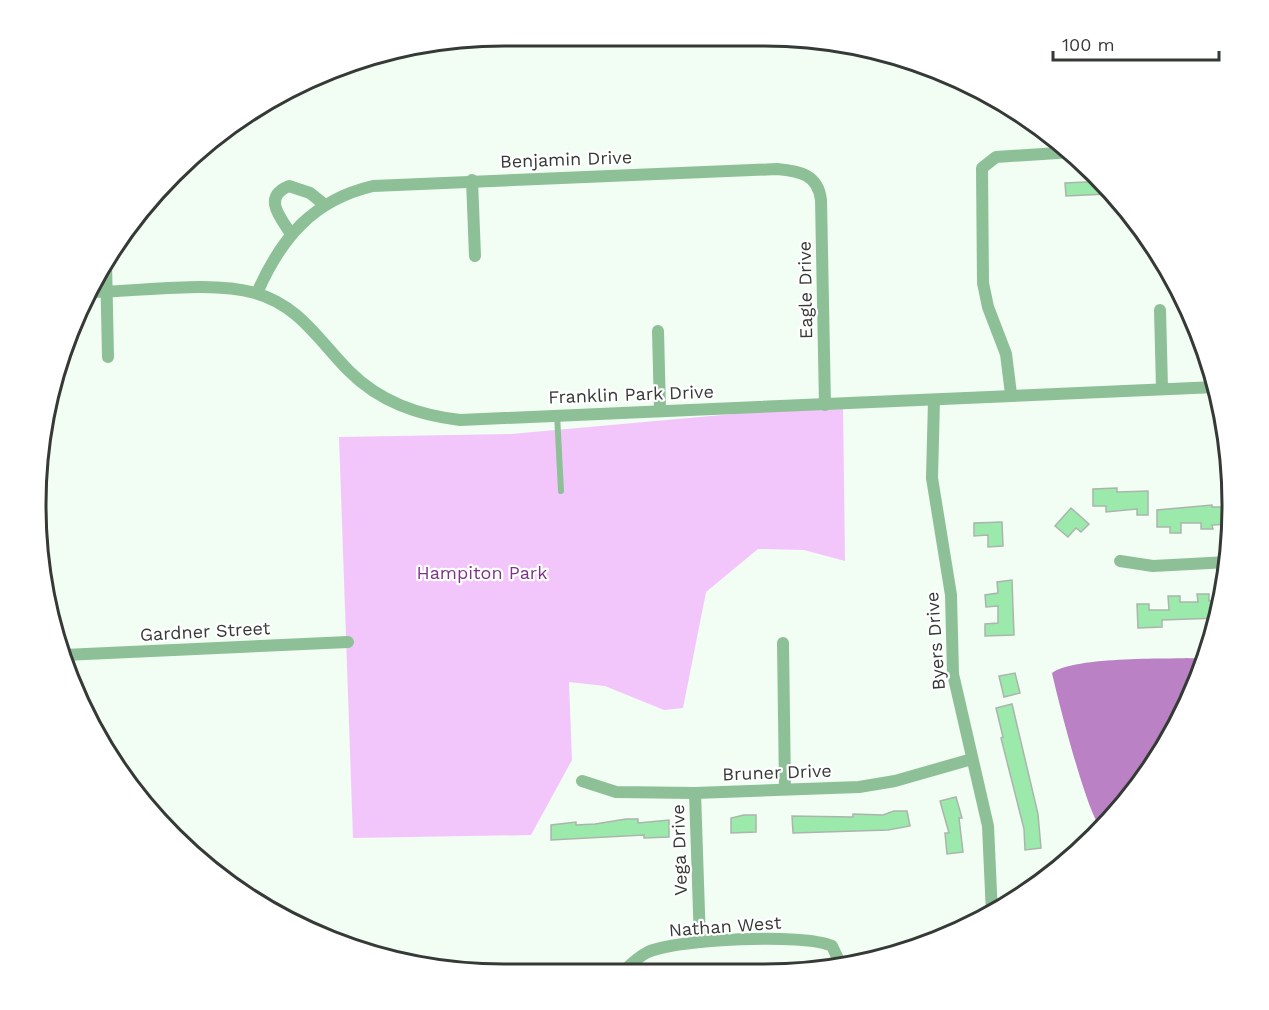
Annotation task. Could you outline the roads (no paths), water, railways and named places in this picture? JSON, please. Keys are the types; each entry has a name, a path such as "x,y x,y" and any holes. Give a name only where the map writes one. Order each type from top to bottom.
{"street":[{"path":"1011,394 1006,354 988,307 983,284 981,180 986,163 996,157 1057,153"},
{"name":"Benjamin Drive","path":"257,293 271,262 291,234 325,205 356,190 373,186 472,180 777,169 796,171 811,176"},
{"name":"Eagle Drive","path":"811,176 820,192 821,200 825,405"},
{"path":"472,180 475,256"},
{"path":"291,234 275,205 274,197 280,190 289,186 299,189 325,205"},
{"path":"106,280 108,357"},
{"name":"Franklin Park Drive","path":"99,292 219,288 257,293 308,324 359,380 414,412 460,420 1207,387"},
{"path":"1160,310 1162,388"},
{"path":"658,331 660,410"},
{"name":"Byers Drive","path":"934,400 933,490 951,595 956,692 988,826 991,903"},
{"path":"1120,561 1153,566 1219,562"},
{"name":"Gardner Street","path":"72,656 348,642"},
{"path":"783,643 785,789"},
{"name":"Bruner Drive","path":"582,781 616,792 695,793 859,787 895,782 972,759"},
{"name":"Vega Drive","path":"695,793 700,942"},
{"name":"Nathan West","path":"632,964 648,952 667,946 700,942 808,939 832,946 837,958"}],"lane":[{"path":"557,414 561,490"}],"park label":[{"name":"Hampiton Park","path":"482,572"}]}
